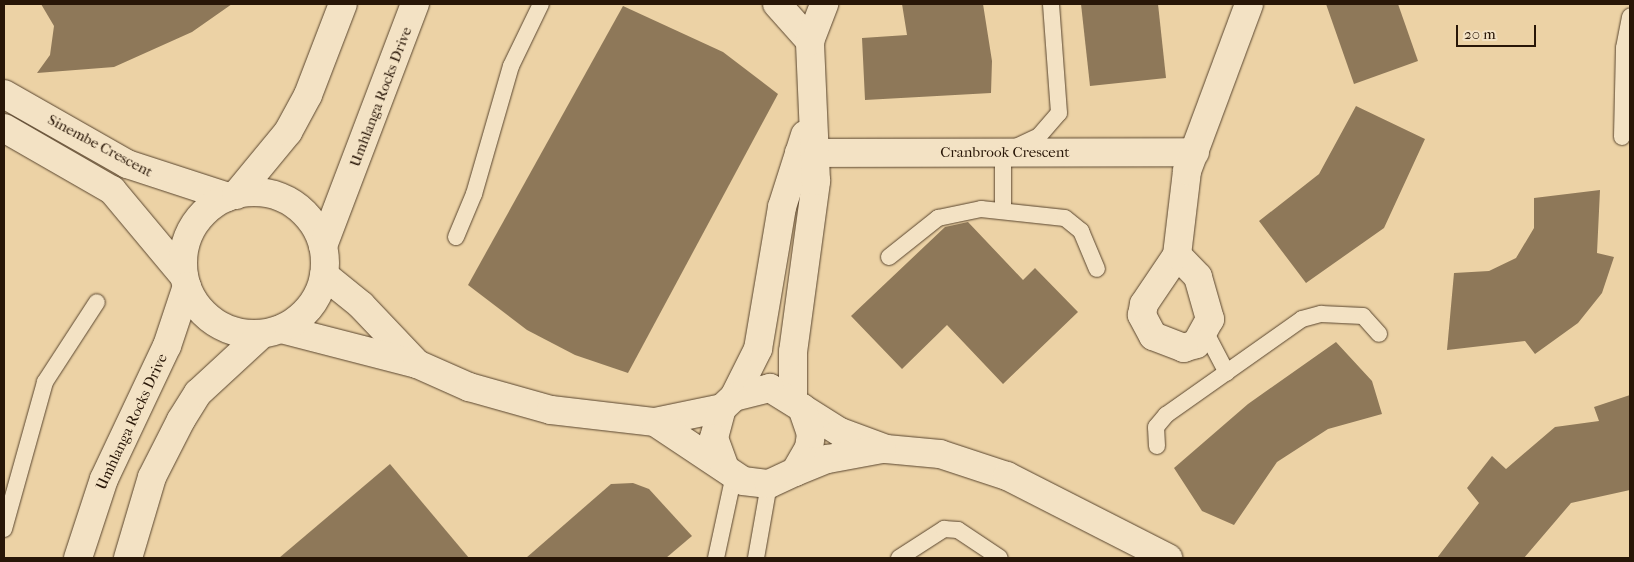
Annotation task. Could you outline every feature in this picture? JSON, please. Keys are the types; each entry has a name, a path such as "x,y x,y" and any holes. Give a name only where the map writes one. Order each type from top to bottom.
{"street":[{"path":"343,4 308,95 288,132 232,196 202,215 192,229 186,243 185,281 198,308 216,324 238,332 272,331 417,364 469,386 551,410 655,422 728,403 770,388 798,403 840,432 886,449 940,454 1007,476 1168,558"},
{"name":"Umhlanga Rocks Drive","path":"323,246 415,4"},
{"path":"777,4 810,41"},
{"path":"730,472 714,438 728,403 758,349 782,207 807,153 810,122 810,41 824,4"},
{"path":"1177,255 1191,266 1206,293 1210,319 1205,331 1196,344 1176,348 1147,328 1144,304 1177,255 1187,171 1195,152 1241,9"},
{"name":"Sinembe Crescent","path":"4,94 127,164 232,196"},
{"name":"Sinembe Crescent","path":"4,128 112,190 185,281"},
{"name":"Cranbrook Crescent","path":"807,153 1195,152"},
{"path":"794,472 804,461 811,434 798,403 793,352 816,181 807,153"},
{"path":"128,558 152,477 181,420 198,393 272,331 313,301 324,275 323,246 311,221 290,202 264,193 232,196"},
{"path":"324,275 361,305 417,364"},
{"name":"Umhlanga Rocks Drive","path":"78,558 104,479 167,346 185,281"},
{"path":"655,422 730,472 769,484 828,459 886,449"}],"lane":[{"path":"456,237 474,194 511,66 541,4"},
{"path":"1003,211 1003,153 1039,136 1059,113 1051,4"},
{"path":"1622,137 1624,48 1630,17"},
{"path":"890,257 938,218 981,209 1052,216 1073,223 1097,269"},
{"path":"4,529 45,382 97,302"},
{"path":"1157,446 1160,421 1311,316 1363,316 1379,334"},
{"path":"1205,331 1227,373"},
{"path":"716,558 730,472"},
{"path":"756,558 769,484"},
{"path":"900,558 944,529 958,530 1000,558"}],"building":[{"path":"41,4 232,4 192,32 114,67 37,73 50,55 54,26"},
{"path":"902,4 983,4 992,61 991,93 865,100 862,38 907,35"},
{"path":"1081,4 1158,4 1166,78 1090,86"},
{"path":"1326,4 1398,4 1418,61 1354,84"},
{"path":"623,6 723,52 778,94 628,373 575,355 527,330 468,285"},
{"path":"1356,106 1425,139 1384,228 1306,283 1259,221 1319,174"},
{"path":"1600,190 1597,253 1614,257 1602,293 1578,323 1535,354 1525,341 1447,350 1454,273 1489,271 1516,258 1534,228 1534,198"},
{"path":"968,222 1023,280 1035,268 1078,312 1003,384 947,325 902,369 851,316 945,227"},
{"path":"1336,342 1372,381 1382,414 1328,429 1277,462 1234,525 1202,511 1174,468 1248,404"},
{"path":"1630,395 1630,490 1571,503 1524,558 1437,558 1479,503 1467,488 1492,456 1506,469 1555,427 1599,421 1594,407"},
{"path":"390,464 469,558 279,558"},
{"path":"633,483 649,489 692,536 666,558 526,558 611,484"}]}
